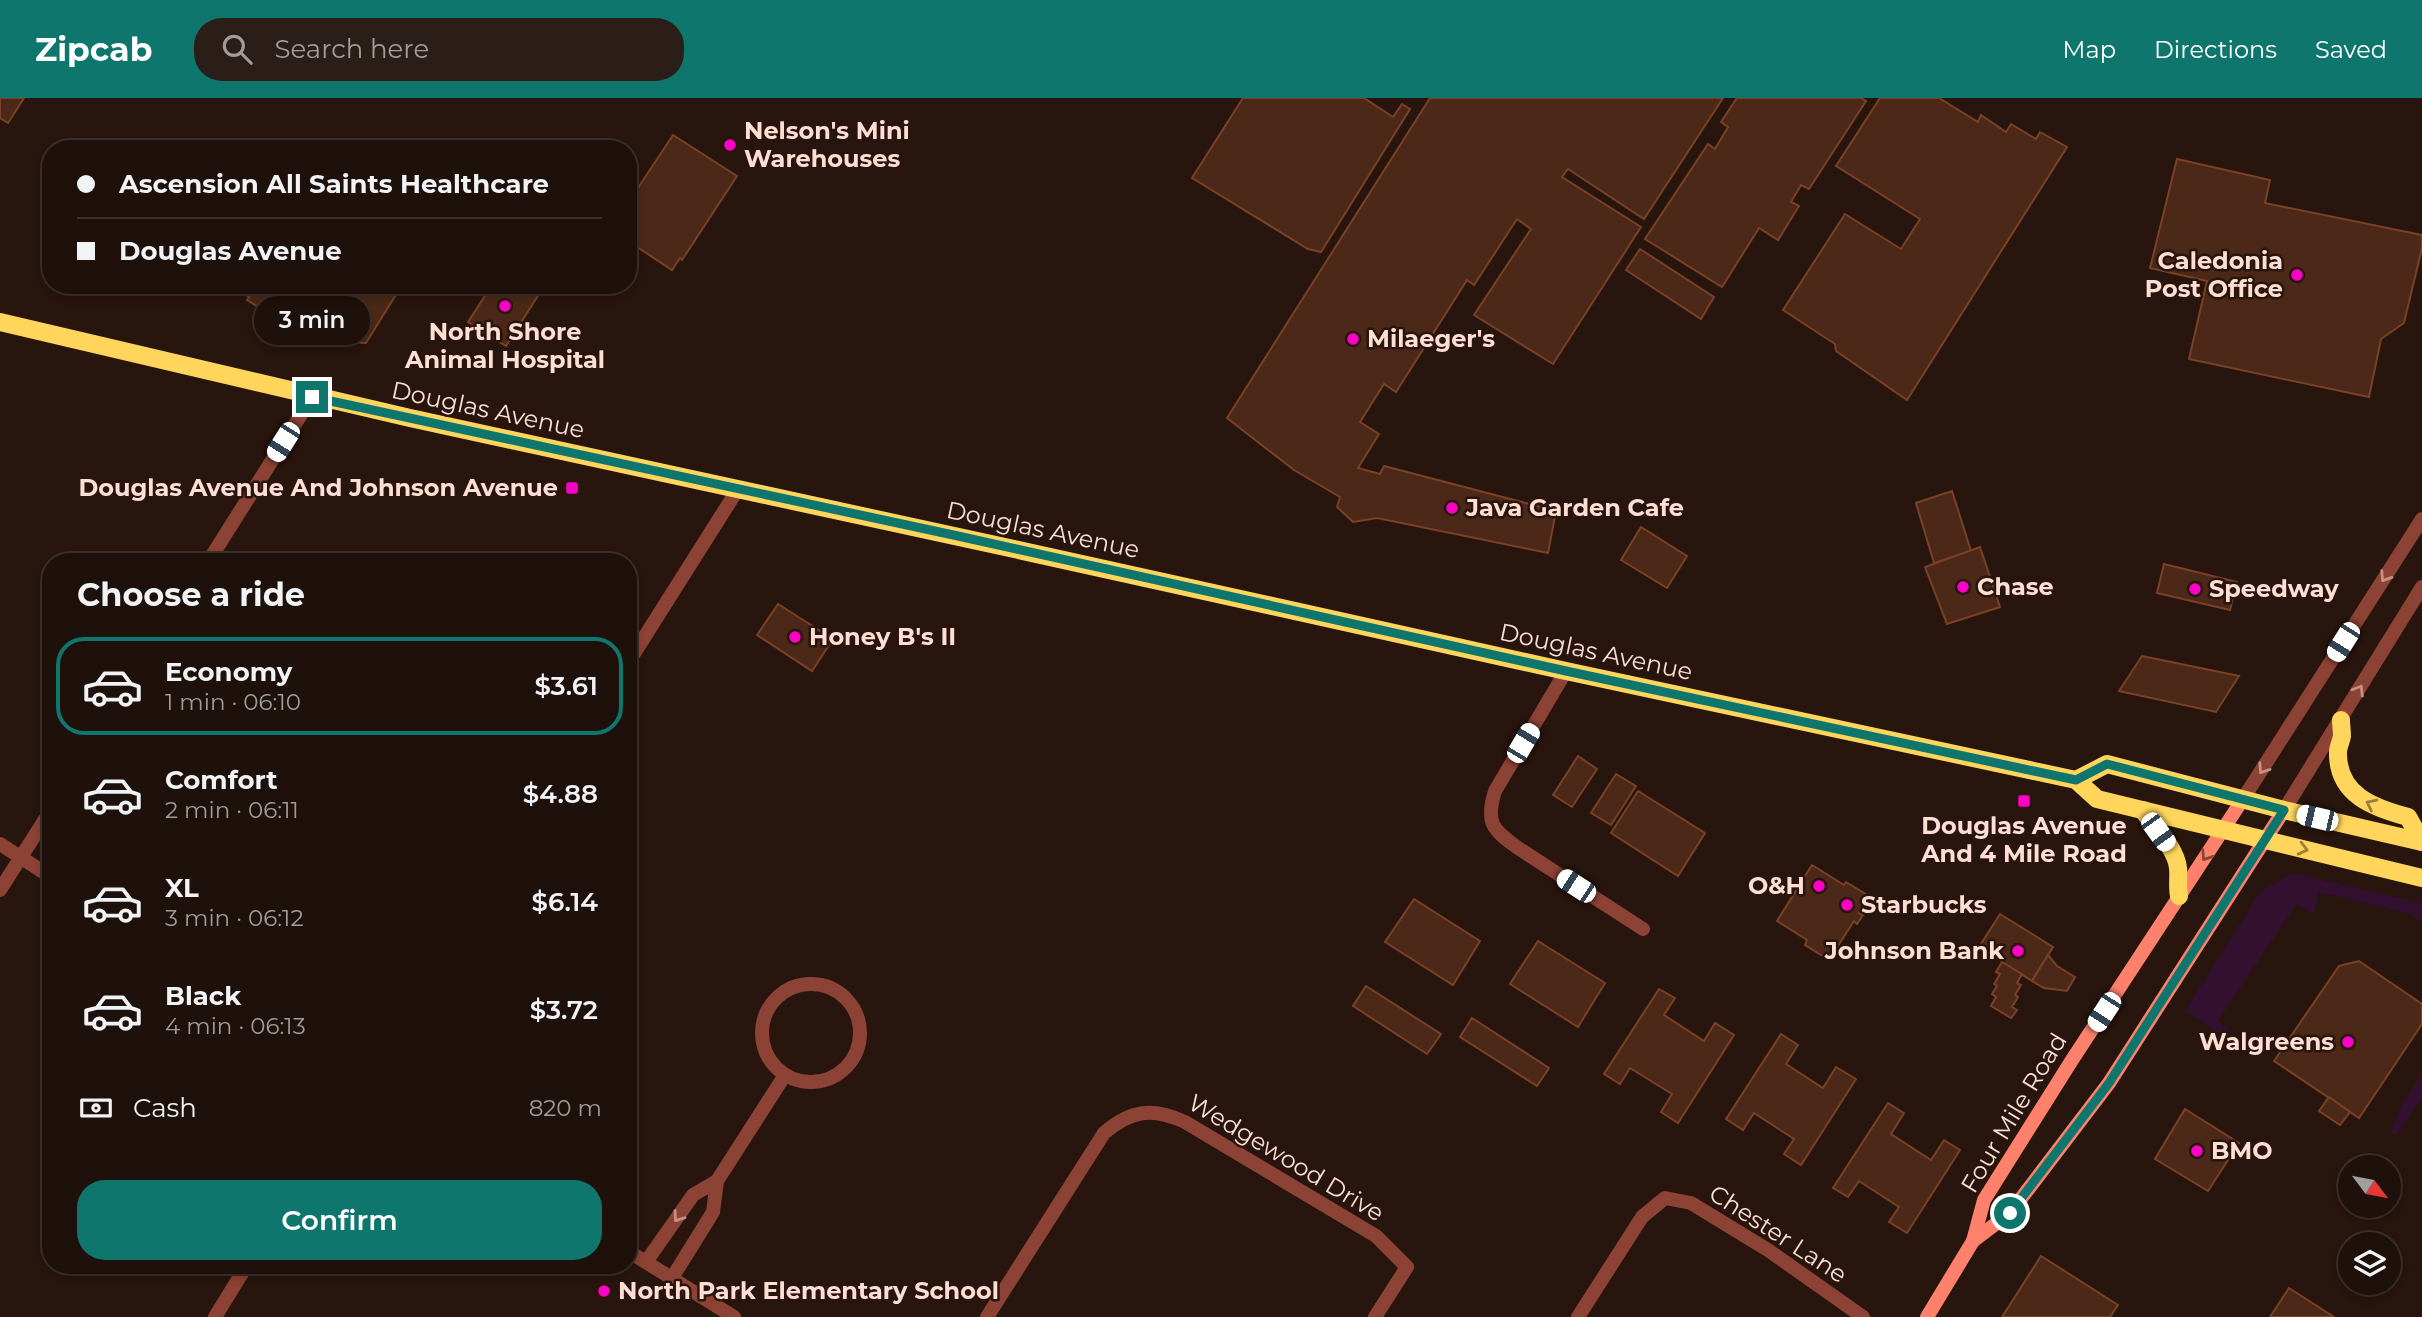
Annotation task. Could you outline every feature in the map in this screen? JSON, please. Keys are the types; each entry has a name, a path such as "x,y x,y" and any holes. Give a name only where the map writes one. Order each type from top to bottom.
{"main road":[{"name":"Douglas Avenue","path":"0,322 312,397 2076,780 2097,799 2422,878"},
{"path":"2341,720 2342,737 2337,751 2339,765 2351,790 2372,806 2408,817 2422,842"},
{"path":"2076,780 2107,764 2284,810 2422,842"},
{"name":"Four Mile Road","path":"1927,1317 1973,1241 1983,1200 2243,799"},
{"path":"2143,810 2173,853 2178,868 2176,884 2179,897"},
{"name":"Four Mile Road","path":"1973,1241 2010,1213 2109,1083 2284,810"}],"street":[{"path":"214,553 312,397"},
{"path":"637,649 738,489"},
{"name":"Four Mile Road","path":"2243,799 2422,519"},
{"name":"Four Mile Road","path":"2284,810 2422,587"},
{"path":"1566,671 1494,791 1489,808 1490,823 1501,836 1518,848 1643,929"},
{"path":"0,890 42,824"},
{"path":"0,844 42,871"},
{"path":"802,984 820,984 835,990 849,1001 857,1014 860,1037 853,1059 843,1071 822,1081 799,1081 785,1075 772,1064 764,1049 761,1032 773,1001 786,990 802,984"},
{"path":"672,1278 713,1212 718,1181 785,1075"},
{"name":"Wedgewood Drive","path":"987,1317 1104,1133 1117,1122 1134,1114 1151,1112 1170,1115 1185,1122 1376,1236 1407,1267 1375,1317"},
{"path":"646,1262 693,1195 718,1181"},
{"name":"Chester Lane","path":"1578,1317 1642,1217 1665,1198 1691,1203 1768,1250 1863,1317"},
{"path":"637,1256 734,1317"},
{"path":"215,1317 241,1274"}],"shaded area":[{"path":"2292,873 2422,903 2422,923 2408,913 2319,892 2314,913 2296,905 2218,1021 2231,1032 2219,1033 2185,1011 2260,892"},
{"path":"2422,1074 2422,1097 2394,1135 2391,1132 2402,1103"}],"building":[{"path":"0,98 24,98 8,123 0,118"},
{"path":"1243,98 1364,98 1393,117 1402,104 1410,109 1321,252 1308,249 1192,178"},
{"name":"Milaeger's","path":"1430,98 1723,98 1644,219 1568,169 1562,177 1641,227 1553,364 1474,315 1531,229 1517,219 1474,285 1467,280 1396,392 1384,384 1360,422 1379,434 1358,468 1380,474 1384,466 1556,511 1548,553 1377,518 1353,522 1337,507 1340,497 1294,470 1227,418"},
{"path":"1737,98 1861,98 1866,101 1809,189 1801,185 1791,202 1799,206 1778,240 1759,228 1722,287 1645,239 1708,144 1715,149 1728,127 1721,122"},
{"path":"1880,98 1939,98 1978,122 1981,115 2006,132 2011,124 2036,139 2040,132 2067,147 1907,400 1836,351 1835,344 1783,310 1845,214 1901,249 1920,219 1836,166"},
{"path":"673,135 737,176 682,260 680,258 672,270 637,247 637,189"},
{"name":"Caledonia Post Office","path":"2177,159 2270,180 2265,203 2422,235 2422,248 2404,323 2381,339 2369,397 2189,359 2207,281 2150,268"},
{"path":"1640,249 1714,297 1701,319 1626,270"},
{"path":"244,294 314,294 334,306 341,294 396,294 366,343 313,341 247,300 249,297"},
{"name":"North Shore Animal Hospital","path":"486,294 539,294 506,346 468,322"},
{"path":"1952,491 1971,551 1934,563 1916,503"},
{"path":"1641,527 1687,556 1667,588 1621,560"},
{"name":"Chase","path":"1980,547 2000,607 1947,624 1925,567"},
{"path":"2164,564 2237,582 2230,610 2157,593"},
{"name":"Honey B's II","path":"778,604 833,639 812,671 757,635"},
{"path":"2142,656 2239,676 2216,712 2119,691"},
{"path":"1578,756 1597,769 1572,807 1553,795"},
{"path":"1616,774 1636,786 1611,825 1591,813"},
{"path":"1638,791 1705,833 1678,876 1611,833"},
{"path":"1812,865 1844,885 1846,882 1869,896 1859,913 1863,915 1857,924 1854,921 1829,960 1805,945 1807,940 1777,921"},
{"path":"1414,899 1480,941 1453,985 1385,942"},
{"name":"Johnson Bank","path":"2000,914 2053,947 2032,981 1979,947"},
{"path":"1538,941 1605,983 1578,1027 1510,984"},
{"path":"2048,955 2057,966 2075,977 2067,991 2044,988 2032,981"},
{"name":"Walgreens","path":"2359,961 2422,1004 2422,1024 2359,1118 2274,1061 2339,966"},
{"path":"2002,962 2022,974 2017,983 2021,985 2015,995 2018,997 2012,1007 2017,1010 2011,1018 1991,1006 1996,997 1992,994 1997,986 1994,984 2000,974 1996,972"},
{"path":"1366,986 1441,1034 1427,1054 1353,1006"},
{"path":"1659,989 1675,998 1664,1015 1704,1041 1715,1023 1734,1035 1678,1123 1661,1112 1672,1094 1630,1068 1620,1084 1604,1074"},
{"path":"1472,1018 1549,1068 1537,1086 1460,1037"},
{"path":"1781,1034 1798,1045 1786,1064 1823,1088 1836,1067 1856,1079 1801,1165 1784,1154 1794,1139 1754,1113 1743,1130 1726,1119"},
{"path":"2329,1097 2350,1112 2340,1125 2319,1111"},
{"path":"1888,1103 1904,1113 1891,1134 1931,1160 1944,1140 1960,1150 1907,1233 1889,1222 1899,1207 1859,1181 1848,1197 1833,1188"},
{"name":"BMO","path":"2185,1109 2239,1143 2208,1191 2155,1159"},
{"path":"2041,1256 2118,1305 2110,1317 2002,1317"},
{"path":"2289,1288 2334,1317 2270,1317"}],"place":[{"name":"Nelson's Mini Warehouses","path":"730,145"},
{"name":"Caledonia Post Office","path":"2297,275"},
{"name":"North Shore Animal Hospital","path":"505,306"},
{"name":"Milaeger's","path":"1353,339"},
{"name":"Douglas Avenue And Johnson Avenue","path":"572,488"},
{"name":"Java Garden Cafe","path":"1452,508"},
{"name":"Chase","path":"1963,587"},
{"name":"Speedway","path":"2195,589"},
{"name":"Honey B's II","path":"795,637"},
{"name":"Douglas Avenue And 4 Mile Road","path":"2024,801"},
{"name":"O&H","path":"1819,886"},
{"name":"Starbucks","path":"1847,905"},
{"name":"Johnson Bank","path":"2018,951"},
{"name":"Walgreens","path":"2348,1042"},
{"name":"BMO","path":"2197,1151"},
{"name":"North Park Elementary School","path":"604,1291"}],"route":[{"path":"312,397 2076,780 2107,764 2284,810 2109,1083 2010,1213"}]}
